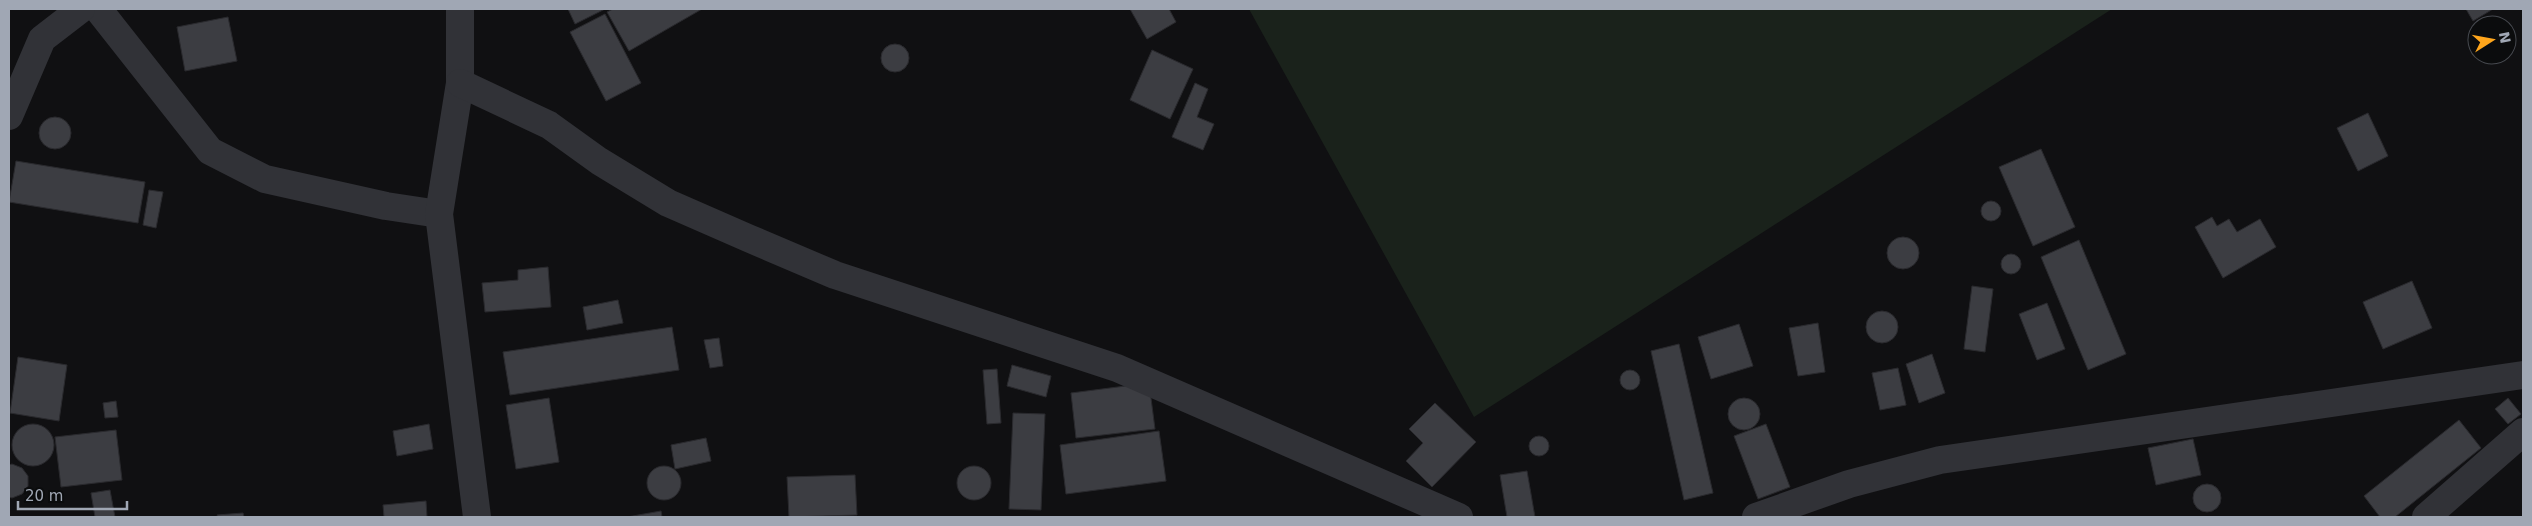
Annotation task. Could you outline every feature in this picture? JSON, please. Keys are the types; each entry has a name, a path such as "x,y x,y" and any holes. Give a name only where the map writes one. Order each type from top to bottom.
{"street":[{"path":"9,116 42,39 81,9"},
{"path":"98,9 210,151 265,179 386,206 439,214"},
{"path":"460,9 460,83 439,214 478,517"},
{"path":"460,83 549,126 599,161 668,203 757,242 835,275 1117,368 1459,517"},
{"path":"1756,517 1849,484 1940,460 2523,375"},
{"path":"2426,517 2523,432"}],"shaded area":[{"path":"1249,9 2112,9 1474,417"}],"building":[{"path":"568,9 605,9 575,24"},
{"path":"613,9 702,9 629,51 607,12"},
{"path":"1130,9 1169,9 1176,22 1147,39"},
{"path":"2466,9 2493,9 2483,15 2470,15"},
{"path":"605,14 641,83 606,101 570,32"},
{"path":"228,17 237,61 185,71 177,27"},
{"path":"895,44 905,48 909,58 905,68 895,72 885,68 881,58 885,48"},
{"path":"1152,50 1193,69 1170,119 1130,100"},
{"path":"1195,83 1208,89 1197,117 1214,124 1203,150 1172,137"},
{"path":"2368,113 2388,156 2358,171 2337,128"},
{"path":"55,117 67,121 71,133 67,145 55,149 43,145 39,133 43,121"},
{"path":"2041,149 2075,227 2033,246 1999,167"},
{"path":"16,161 145,182 138,223 9,202"},
{"path":"149,190 163,192 156,228 143,225"},
{"path":"1991,201 1998,204 2001,211 1998,218 1991,221 1984,218 1981,211 1984,204"},
{"path":"2212,217 2217,226 2229,219 2237,232 2260,219 2276,247 2223,278 2195,227"},
{"path":"1903,237 1909,238 1914,242 1918,247 1918,259 1914,264 1909,268 1903,269 1897,268 1892,264 1888,259 1887,253 1888,247 1892,242 1897,238"},
{"path":"2079,240 2126,354 2088,370 2041,257"},
{"path":"2011,254 2018,257 2021,264 2018,271 2011,274 2004,271 2001,264 2004,257"},
{"path":"548,267 551,307 485,312 482,283 518,280 518,270"},
{"path":"2412,281 2432,328 2383,349 2363,302"},
{"path":"1972,286 1993,289 1985,352 1964,349"},
{"path":"618,300 623,323 587,330 583,307"},
{"path":"2047,303 2065,349 2037,360 2019,314"},
{"path":"1882,311 1888,312 1893,316 1897,321 1897,333 1893,338 1888,342 1882,343 1876,342 1871,338 1867,333 1866,327 1867,321 1871,316 1876,312"},
{"path":"1818,323 1825,372 1798,376 1789,328"},
{"path":"1739,324 1753,366 1711,379 1698,337"},
{"path":"672,327 679,370 510,395 503,352"},
{"path":"719,338 723,366 710,368 704,340"},
{"path":"1679,344 1713,493 1684,500 1651,351"},
{"path":"1932,354 1945,393 1919,403 1906,364"},
{"path":"18,357 67,365 59,421 10,413"},
{"path":"1012,365 1051,376 1046,397 1007,386"},
{"path":"1898,368 1906,405 1880,410 1872,373"},
{"path":"997,369 1001,423 987,424 983,370"},
{"path":"1630,370 1637,373 1640,380 1637,387 1630,390 1623,387 1620,380 1623,373"},
{"path":"1149,383 1155,429 1076,438 1071,393"},
{"path":"549,398 559,462 516,469 506,405"},
{"path":"1744,398 1750,399 1755,403 1759,408 1759,420 1755,425 1750,429 1744,430 1738,429 1733,425 1729,420 1728,414 1729,408 1733,403 1738,399"},
{"path":"2508,398 2521,414 2508,424 2495,409"},
{"path":"116,401 118,417 105,418 103,403"},
{"path":"1435,403 1476,442 1432,487 1406,461 1423,443 1409,429"},
{"path":"1013,413 1045,414 1041,510 1009,509"},
{"path":"2459,420 2481,448 2395,517 2380,517 2364,496"},
{"path":"37,424 45,427 51,433 54,445 51,457 45,463 29,466 21,463 15,457 12,441 15,433 21,427"},
{"path":"429,424 433,449 397,456 393,431"},
{"path":"1766,424 1790,487 1758,499 1734,436"},
{"path":"116,430 122,480 61,487 55,437"},
{"path":"1159,431 1166,481 1066,494 1060,445"},
{"path":"1539,436 1546,439 1549,446 1546,453 1539,456 1532,453 1529,446 1532,439"},
{"path":"706,438 711,461 675,469 671,445"},
{"path":"2193,439 2201,475 2156,485 2148,448"},
{"path":"12,464 22,468 28,476 28,486 22,494 12,498 9,497 9,465"},
{"path":"664,466 671,467 676,471 680,476 680,490 676,495 671,499 664,500 657,499 652,495 648,490 647,483 648,476 652,471 657,467"},
{"path":"974,466 981,467 986,471 990,476 990,490 986,495 981,499 974,500 967,499 962,495 958,490 957,483 958,476 962,471 967,467"},
{"path":"1527,471 1535,517 1507,517 1500,475"},
{"path":"855,475 857,515 789,517 787,477"},
{"path":"2207,484 2217,488 2221,498 2217,508 2207,512 2197,508 2193,498 2197,488"},
{"path":"110,490 115,517 95,517 91,493"},
{"path":"426,501 427,517 384,517 383,505"},
{"path":"661,511 662,517 627,517"},
{"path":"243,513 244,517 218,517 217,515"}]}
